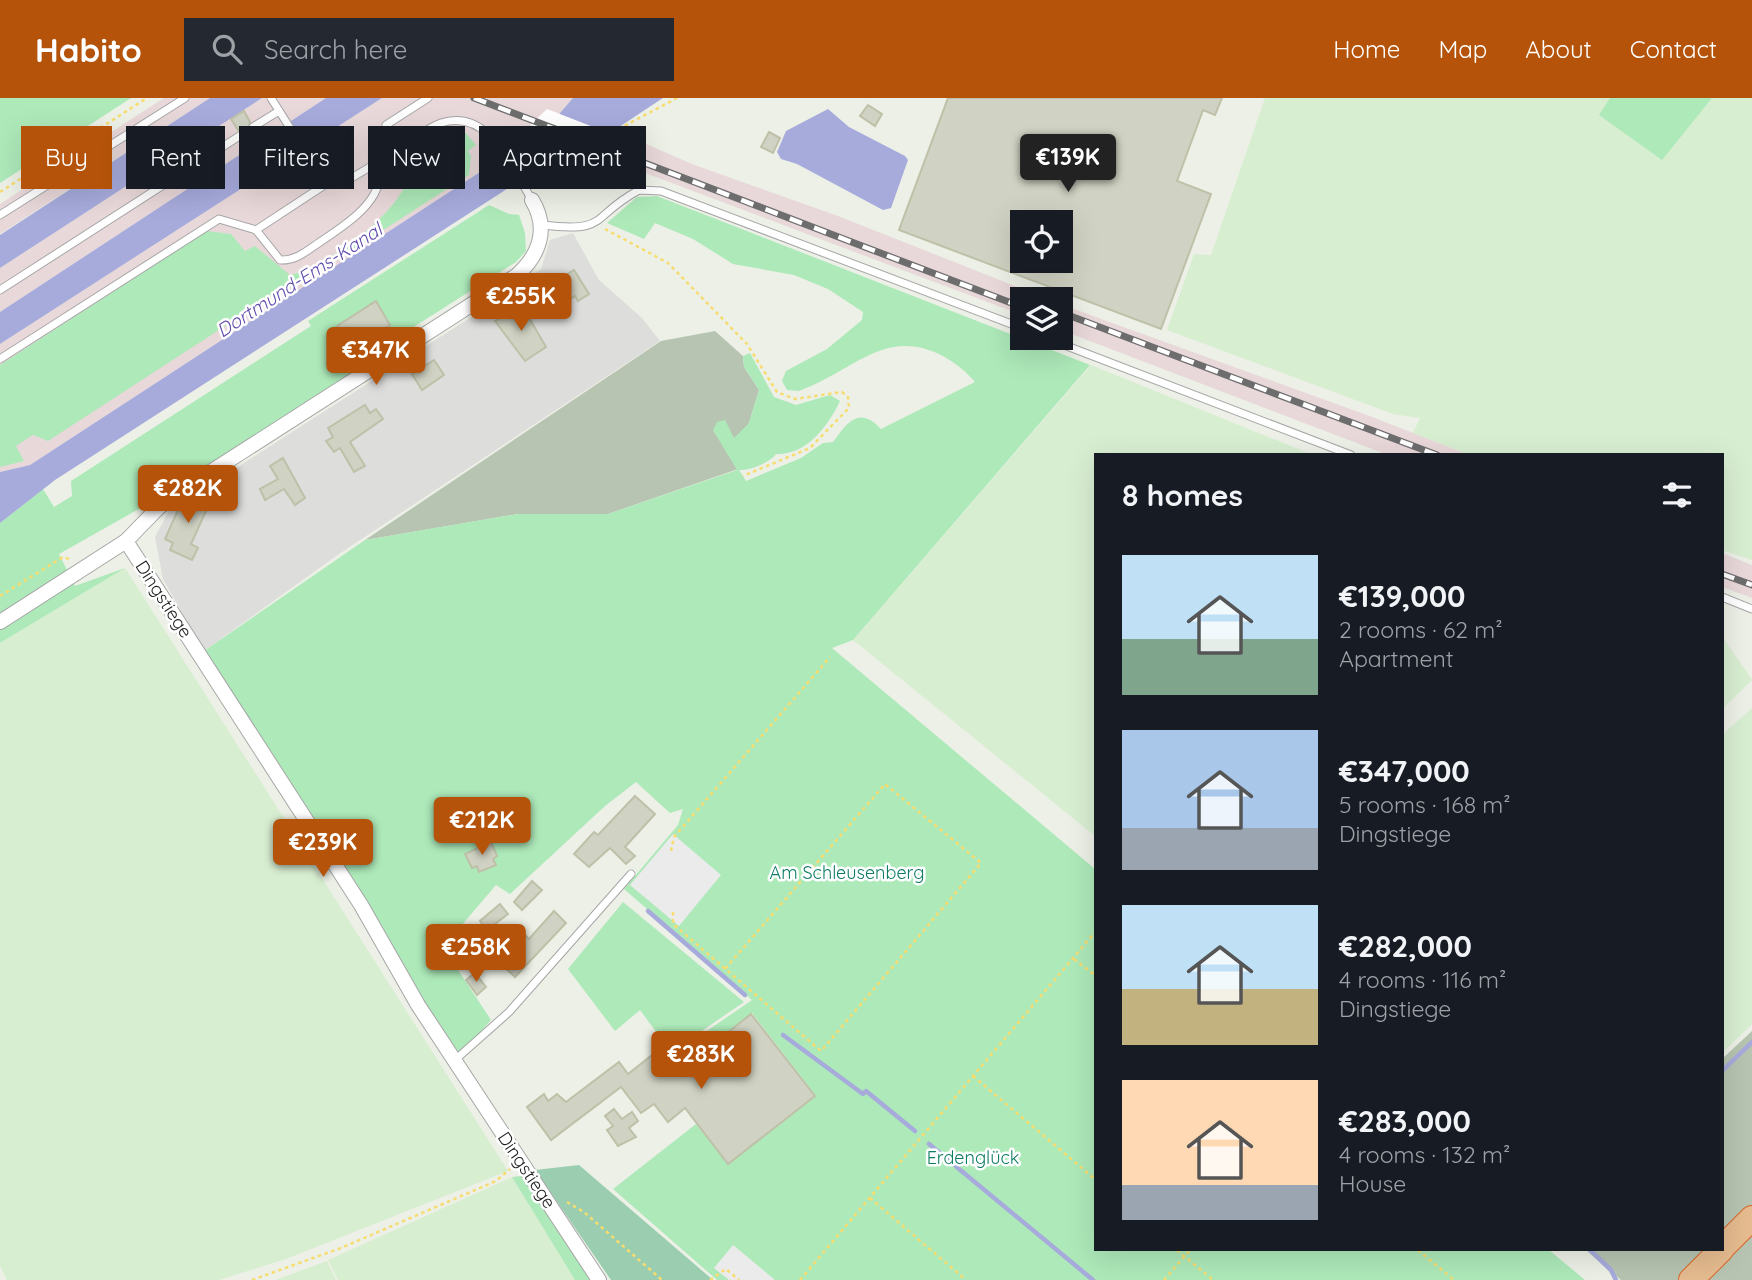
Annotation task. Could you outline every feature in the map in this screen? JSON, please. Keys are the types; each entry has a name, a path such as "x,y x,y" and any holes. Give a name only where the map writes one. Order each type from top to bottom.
{"highway":[{"path":"1724,1246 1752,1218"},
{"path":"1691,1280 1719,1251"}],"street":[{"path":"532,200 542,225"},
{"name":"Dingstiege","path":"542,225 535,256 516,276 181,491 159,507 126,541 313,829 454,1061 599,1280"},
{"path":"0,622 126,541"}],"lane":[{"path":"0,215 186,98"},
{"path":"271,98 289,126"},
{"path":"0,359 219,219 256,230 270,251 280,260 288,261 360,216 378,189 386,125 428,99"},
{"path":"255,126 279,111"},
{"path":"354,176 440,124 470,121 492,137 532,200"},
{"path":"0,290 239,136"},
{"path":"256,230 318,189"},
{"path":"542,225 578,228 596,225 639,190 661,191 1010,323"},
{"path":"1073,348 1346,453"},
{"path":"1724,598 1752,609"},
{"path":"454,1061 509,1012 631,874"}],"path":[{"path":"0,192 147,98"},
{"path":"625,126 677,98"},
{"path":"596,225 668,263 747,344 777,392 795,399 842,391 848,397 849,408 810,448 743,476"},
{"path":"0,596 54,562"},
{"path":"671,851 674,837 830,657"},
{"path":"673,912 673,924 725,969 821,1051 981,863 885,784 725,969"},
{"path":"800,1280 1094,933"},
{"path":"1073,958 1094,974"},
{"path":"972,1076 1094,1178"},
{"path":"253,1280 341,1248 496,1181 520,1160"},
{"path":"869,1198 966,1280"},
{"path":"546,1200 563,1200 584,1212 662,1280"},
{"path":"1178,1251 1213,1280"},
{"path":"1164,1280 1189,1251"},
{"path":"1419,1251 1454,1280"},
{"path":"710,1280 726,1269 739,1280"}],"shaded area":[{"path":"164,98 210,98 167,126 126,126 126,152 112,161 112,132"},
{"path":"262,98 326,98 283,126 239,126 239,155 225,164 225,126 219,126"},
{"path":"382,98 573,98 546,126 479,126 479,173 465,182 465,126 368,126 368,189 454,189 30,465 0,472 0,344 241,189 354,189 354,126 339,126"},
{"path":"1265,98 1610,98 1600,114 1662,159 1712,98 1752,98 1752,560 1724,551 1724,453 1465,453 1413,433 1420,418 1393,414 1167,330 1194,254 1211,255"},
{"path":"646,144 692,164 838,216 1018,287 1010,287 1010,310 646,173"},
{"path":"126,186 126,189 187,189 0,312 0,268"},
{"path":"23,189 69,189 0,234 0,204"},
{"path":"573,233 599,280 642,318 660,341 339,554 204,651 163,579 155,537 169,511 501,298 541,269 550,240"},
{"path":"1073,309 1465,453 1383,453 1073,335"},
{"path":"715,331 743,356 744,367 759,390 749,423 740,436 734,438 713,430 738,469 608,514 518,514 365,540 661,341"},
{"path":"1091,365 1308,453 1094,453 1094,835 853,640"},
{"path":"1724,554 1752,565 1752,598 1724,588"},
{"path":"125,568 508,1171 286,1259 219,1280 7,1280 0,1266 0,643"},
{"path":"1724,639 1752,680 1724,707"},
{"path":"1752,708 1752,1024 1724,1051 1724,733"},
{"path":"673,834 721,875 679,926 630,885"},
{"path":"1752,1031 1752,1280 1621,1280 1587,1251 1724,1251 1724,1057"},
{"path":"512,1177 575,1280 338,1280 328,1260"},
{"path":"733,1245 775,1280 729,1280 714,1268"},
{"path":"327,1261 336,1280 275,1280"}],"green space":[{"path":"0,98 131,98 88,126 21,126 21,169 0,183"},
{"path":"1610,98 1712,98 1662,160 1599,115"},
{"path":"465,132 476,145 468,151 471,156 469,175 465,177"},
{"path":"403,189 447,189 297,286 287,286 48,441 33,435 16,446 24,461 0,467 0,365 207,231 231,234 245,251 255,246 290,275 322,262 358,238"},
{"path":"657,196 1010,334 1010,350 1052,350 1090,365 853,640 832,648 1094,868 1094,1251 1550,1251 1585,1280 717,1280 613,1189 696,1124 729,1164 816,1096 752,1013 697,1055 688,1044 752,1000 624,889 678,825 683,809 670,813 636,782 605,806 510,894 496,885 443,947 491,1020 459,1057 404,972 304,803 204,651 365,540 518,514 608,514 737,470 713,430 717,422 725,420 734,438 749,423 759,390 744,367 743,356 750,353 774,397 796,405 830,395 840,401 823,429 807,444 797,450 776,454 759,465 739,470 746,481 801,458 823,443 833,442 854,419 866,418 881,429 975,382 941,355 922,348 905,346 874,353 799,391 787,390 782,381 786,371 827,349 862,320 863,312 828,289 794,275 733,264 693,239 655,223 644,239 607,223 637,197"},
{"path":"489,205 509,214 519,215 525,233 526,251 516,262 401,335 397,331 353,359 351,373 160,497 59,554 75,586 125,568 0,643 0,523 43,489 54,507 72,496 71,481 311,326 308,321"},
{"path":"623,902 744,1002 671,1052 640,1010 615,1031 568,969"},
{"path":"579,1165 713,1280 611,1280 535,1170"},
{"path":"521,1176 592,1280 575,1280 512,1177"}],"water":[{"path":"210,98 262,98 219,126 167,126"},
{"path":"326,98 382,98 339,126 283,126"},
{"path":"573,98 663,98 621,126 546,126"},
{"path":"828,109 849,127 908,160 891,208 883,210 797,164 781,159 777,152 786,131"},
{"path":"126,153 126,186 0,268 0,235 71,189 112,189 112,162"},
{"path":"239,155 241,189 0,344 0,312 187,189 225,189 225,164"},
{"path":"479,173 479,189 507,189 55,480 0,523 0,472 30,465 454,189 465,189 465,182"}],"pier":[{"path":"547,109 591,126 533,126 530,125"}],"building":[{"path":"948,98 1222,98 1215,115 1203,110 1177,181 1211,194 1161,329 1073,296 1073,287 1050,287 1013,273 1073,273 1073,210 1010,210 1010,272 899,230"},
{"path":"868,105 882,114 875,126 860,116"},
{"path":"244,111 250,122 249,126 239,126 238,130 231,119"},
{"path":"769,132 780,138 773,153 761,147"},
{"path":"574,270 589,294 578,301 575,296 563,304 550,285"},
{"path":"376,301 390,325 352,349 337,326"},
{"path":"521,304 546,347 525,361 495,321"},
{"path":"434,360 444,375 422,390 412,374"},
{"path":"365,405 370,413 376,409 383,419 350,442 365,466 354,472 340,448 334,452 326,441 333,437 328,428"},
{"path":"283,458 305,498 295,505 284,489 265,500 260,489 278,479 270,466"},
{"path":"203,488 214,493 191,544 198,548 192,560 170,550 173,543 165,539 181,503 194,507"},
{"path":"635,796 655,814 625,847 635,856 626,864 610,848 589,867 574,854 594,832 598,835"},
{"path":"491,842 497,856 493,859 496,865 479,872 477,866 472,868 465,854"},
{"path":"532,881 542,890 522,910 514,902"},
{"path":"500,904 508,914 487,930 480,921"},
{"path":"554,911 566,923 515,977 498,961 525,935 529,939"},
{"path":"475,973 486,987 477,995 466,980"},
{"path":"751,1014 815,1096 728,1164 685,1108 668,1122 654,1104 641,1113 621,1087 551,1140 527,1107 544,1094 548,1101 557,1094 566,1102 619,1062 628,1074 656,1052 674,1075"},
{"path":"614,1109 622,1119 632,1112 638,1121 629,1128 636,1137 618,1146 607,1130 613,1126 605,1116"}],"waterway":[{"path":"648,911 745,995"},
{"path":"783,1035 863,1094 866,1091 915,1131"},
{"path":"1724,1069 1752,1042"},
{"path":"929,1144 1093,1280"},
{"path":"1591,1251 1611,1270 1616,1280"}],"railway":[{"path":"474,98 1010,302"},
{"path":"1073,317 1432,453"},
{"path":"1724,575 1752,585"}],"water label":[{"name":"Dortmund-Ems-Kanal","path":"299,280"}],"park label":[{"name":"Am Schleusenberg","path":"847,872"},
{"name":"Erdenglück","path":"973,1157"}]}
